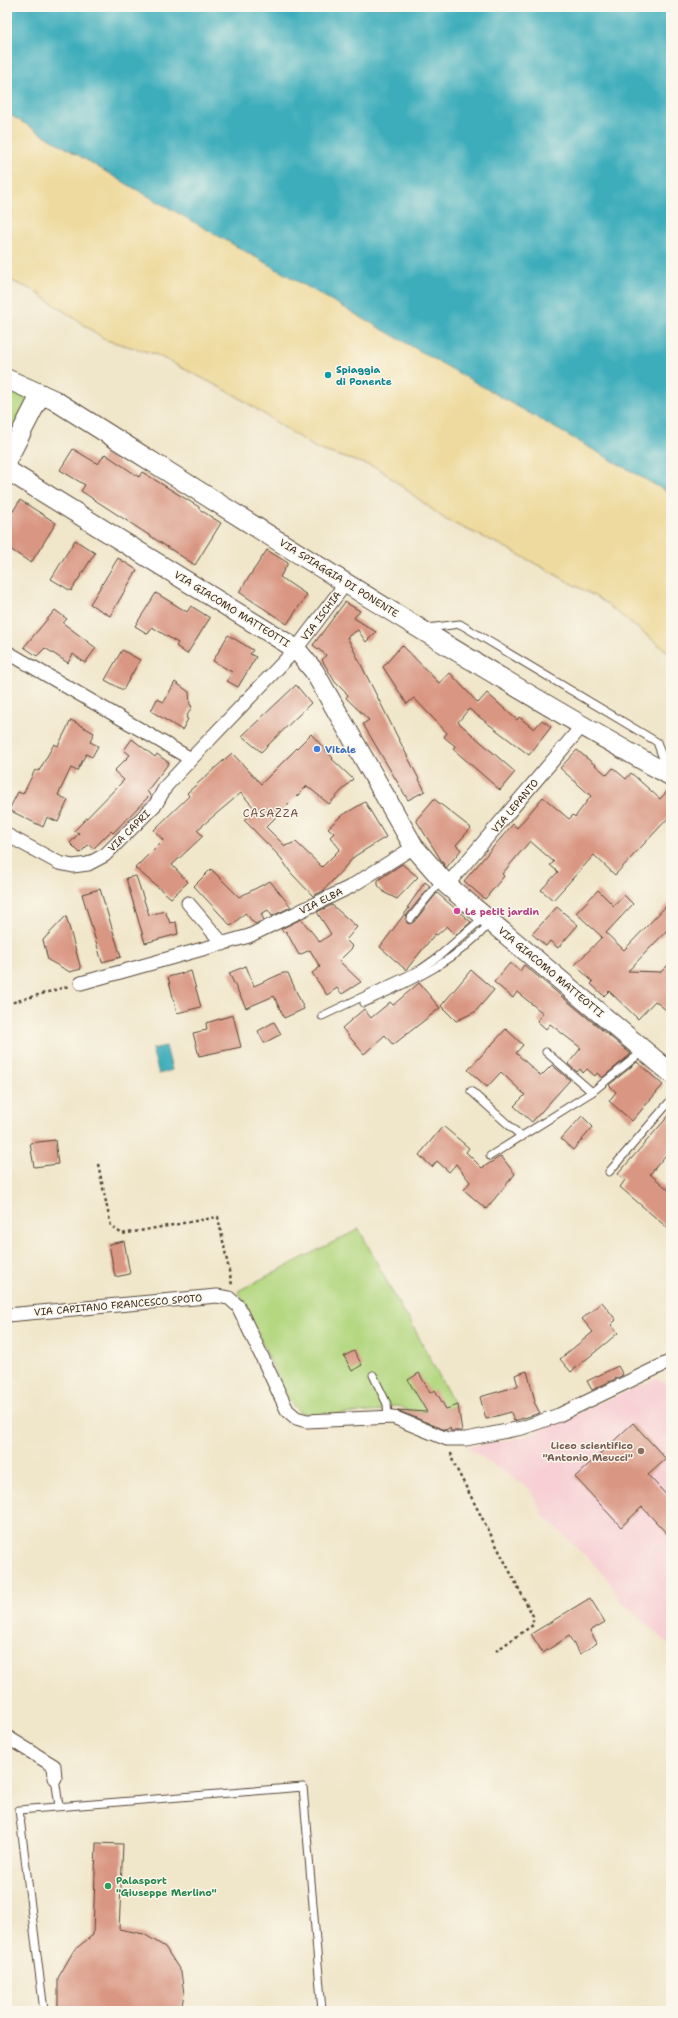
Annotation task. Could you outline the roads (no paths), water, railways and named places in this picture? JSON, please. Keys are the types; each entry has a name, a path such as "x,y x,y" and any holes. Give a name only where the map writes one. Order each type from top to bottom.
{"street":[{"name":"VIA SPIAGGIA DI PONENTE","path":"7,379 54,400 421,629 582,726 670,775"},
{"path":"7,460 41,394"},
{"name":"VIA GIACOMO MATTEOTTI","path":"7,470 296,649 314,671 414,847 445,882 671,1074"},
{"name":"VIA ISCHIA","path":"296,649 346,583"},
{"name":"VIA CAPRI","path":"7,835 59,863 73,866 88,864 105,855 156,804 166,786 190,759 296,649"},
{"path":"7,652 190,759"},
{"name":"VIA LEPANTO","path":"445,882 582,726"},
{"name":"VIA ELBA","path":"81,983 249,936 350,887 414,847"},
{"path":"188,903 223,944"},
{"name":"VIA CAPITANO FRANCESCO SPOTO","path":"7,1315 217,1296 230,1298 238,1306 287,1410 296,1418 308,1420 388,1417"},
{"path":"388,1417 393,1417 447,1439 466,1439 522,1428 559,1415 671,1361"},
{"path":"7,1737 54,1766 55,1778"}],"lane":[{"path":"421,629 460,624 657,742 670,775"},
{"path":"410,919 445,882"},
{"path":"364,1003 425,975 482,932 488,919"},
{"path":"322,1016 421,969 488,919"},
{"path":"490,1156 592,1092 644,1050"},
{"path":"546,1052 592,1092"},
{"path":"471,1091 522,1137"},
{"path":"609,1172 671,1100"},
{"path":"373,1375 387,1404 388,1417"},
{"path":"55,1778 60,1806"},
{"path":"44,2011 19,1810 304,1787 322,2011"}],"water":[{"path":"7,7 671,7 671,494 120,180 7,113"},
{"path":"166,1046 172,1070 159,1074 152,1049"}],"place":[{"name":"Spiaggia di Ponente","path":"328,375"},
{"name":"Vitale","path":"317,749"},
{"name":"Le petit jardin","path":"457,911"},
{"name":"Liceo scientifico \"Antonio Meucci\"","path":"641,1451"},
{"name":"Palasport \"Giuseppe Merlino\"","path":"108,1886"}],"district":[{"name":"CASAZZA","path":"271,813"}]}
